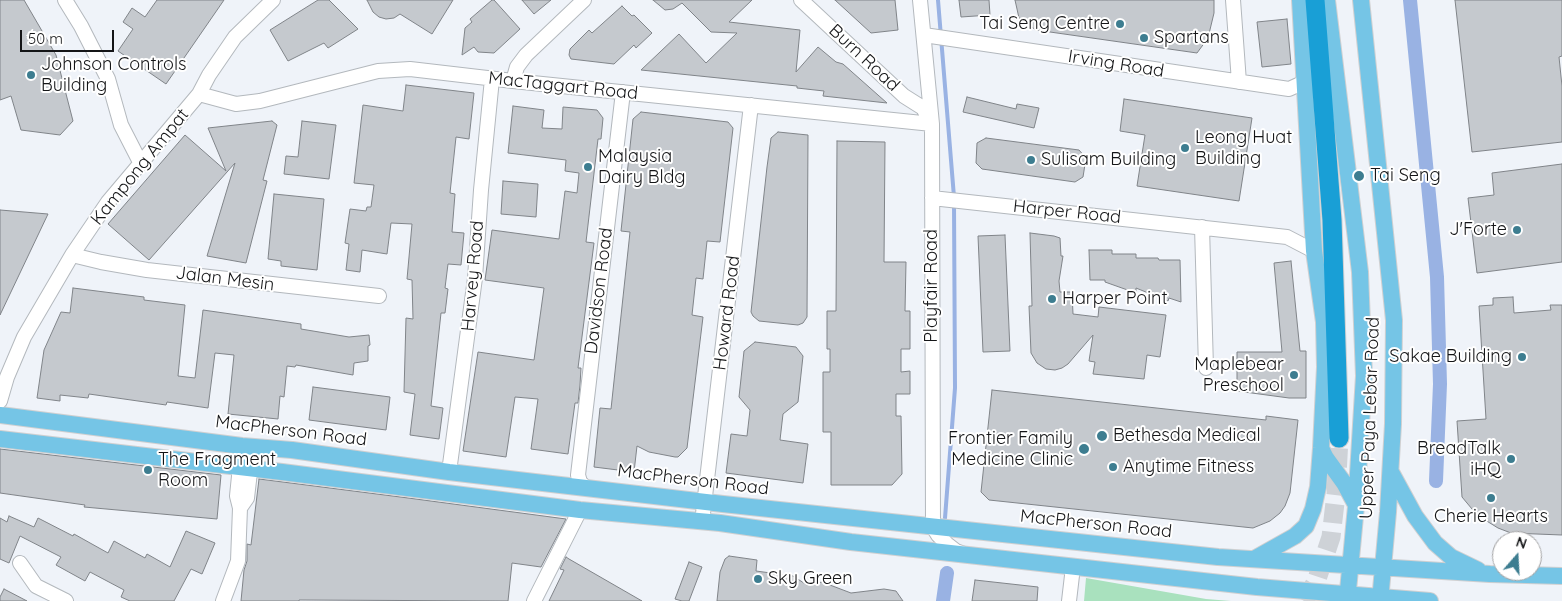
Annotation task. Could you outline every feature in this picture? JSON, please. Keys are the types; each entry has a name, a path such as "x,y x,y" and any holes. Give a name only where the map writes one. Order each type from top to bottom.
{"highway":[{"path":"1315,0 1332,220 1339,438"}],"main road":[{"path":"1252,560 1283,543 1306,526 1313,509 1318,487 1325,367 1324,322 1314,251 1300,0"},
{"name":"Upper Paya Lebar Road","path":"1327,0 1360,272 1364,376 1356,506 1347,598"},
{"name":"Upper Paya Lebar Road","path":"1361,0 1394,320 1394,379 1390,470 1384,568 1380,599"},
{"name":"MacPherson Road","path":"0,415 292,450 449,472 705,502 1252,560 1490,574 1562,576"},
{"path":"0,439 245,467 584,511 702,522 851,542 1347,598 1430,601"},
{"path":"1321,448 1344,483 1356,506"},
{"path":"1390,470 1414,516 1435,543 1451,557 1469,567 1490,574"},
{"path":"1257,587 1277,601"}],"street":[{"path":"65,0 81,26 108,79 121,125 140,162"},
{"name":"Kampong Ampat","path":"0,402 7,377 24,337 72,255 108,202 140,162 200,94 209,75 235,37 273,0"},
{"path":"513,81 517,67 526,55 584,0"},
{"name":"Burn Road","path":"801,0 904,96 923,108 932,124"},
{"name":"Playfair Road","path":"920,0 929,36 932,124 933,527"},
{"path":"1233,0 1239,82"},
{"name":"Irving Road","path":"929,36 1289,89 1300,84 1305,79"},
{"name":"MacTaggart Road","path":"200,94 236,104 260,100 378,71 410,69 932,124"},
{"name":"Harvey Road","path":"449,472 475,278 477,234 492,78"},
{"name":"Davidson Road","path":"586,488 580,482 578,475 623,92"},
{"name":"Burn Road","path":"904,96 912,112 912,122"},
{"name":"Howard Road","path":"702,522 751,105"},
{"name":"Harper Road","path":"932,198 1287,237 1314,251"},
{"path":"1202,227 1206,368"},
{"name":"Jalan Mesin","path":"72,255 147,270 379,296"},
{"path":"223,601 238,561 240,508 247,498 245,467 247,446"},
{"path":"534,601 584,511"},
{"path":"541,601 584,511"},
{"path":"933,527 938,535 956,551 967,555"},
{"path":"20,563 36,586 66,601"},
{"path":"1069,601 1073,567"}],"green space":[{"path":"1086,578 1206,599 1231,601 1084,601"}],"building":[{"name":"Johnson Controls Building","path":"0,0 24,0 56,55 73,121 60,135 21,130 11,96 0,100"},
{"path":"157,0 224,0 166,84 118,51 133,29 123,22 132,8 145,17"},
{"path":"318,0 329,0 358,29 328,48 324,43 288,61 270,30"},
{"path":"367,0 453,0 432,34 400,14 394,18 386,19 379,17 373,12"},
{"path":"492,0 520,29 494,53 478,52 474,47 462,55 465,28 472,22 470,19"},
{"path":"522,0 551,0 534,14"},
{"path":"653,0 752,0 729,22 800,30 796,72 818,47 836,62 843,64 887,103 823,96 824,91 797,88 797,86 641,70 679,34 706,63 737,33 711,32 682,3 673,9 665,10"},
{"path":"835,0 895,0 898,30 871,33"},
{"path":"959,0 989,0 990,15 961,17"},
{"name":"Tai Seng Centre","path":"1015,0 1214,0 1214,13 1208,38 1197,53 1036,30 1019,18"},
{"path":"1455,0 1562,0 1562,56 1559,57 1562,86 1562,142 1472,152"},
{"path":"622,6 652,33 636,48 634,45 614,64 571,59 569,55 570,49 589,30 592,33"},
{"path":"1287,19 1291,64 1262,67 1257,22"},
{"path":"406,85 474,93 469,139 456,137 450,193 455,194 452,232 464,233 461,265 448,264 445,288 448,289 445,313 441,313 431,406 443,408 439,439 410,435 415,394 404,392 406,318 413,319 412,280 407,279 412,224 391,223 387,254 362,250 360,272 346,270 349,244 345,243 350,209 366,211 367,207 371,207 374,185 354,183 363,105 403,111"},
{"path":"967,97 1016,109 1017,104 1039,108 1034,128 963,112"},
{"name":"Leong Huat Building","path":"1124,99 1252,118 1239,201 1137,186 1145,135 1120,131"},
{"path":"513,106 544,110 542,128 562,129 563,107 597,110 603,118 601,139 598,139 586,242 594,243 578,368 581,368 580,385 578,403 575,403 568,454 531,449 538,399 515,397 506,457 463,451 478,352 534,360 544,288 485,280 492,230 559,239 565,191 577,193 579,173 565,171 566,160 508,153"},
{"path":"641,112 728,122 733,128 720,242 707,241 703,279 696,278 692,315 703,317 687,448 678,457 675,457 649,452 637,446 634,472 594,467 600,408 611,409 630,232 621,231 633,119"},
{"path":"272,121 277,125 263,180 267,181 246,263 207,256 235,163 149,260 108,224 185,135 226,171 208,128"},
{"path":"302,121 336,125 329,179 284,174 286,156 298,157"},
{"path":"778,132 808,135 807,317 803,323 798,325 759,321 751,312 771,138"},
{"name":"Sulisam Building","path":"986,138 1079,150 1086,158 1083,177 1075,182 982,169 976,163 977,143"},
{"path":"837,141 885,142 884,262 906,262 905,311 910,311 910,349 901,349 901,372 910,371 910,394 896,394 896,416 901,416 902,474 892,485 831,485 831,432 823,432 823,372 830,372 830,349 827,349 827,311 836,311"},
{"name":"J'Forte","path":"1562,164 1562,262 1477,273 1468,198 1494,195 1492,173"},
{"path":"503,181 538,184 536,217 501,214"},
{"path":"274,194 324,199 317,270 281,266 281,261 268,259"},
{"path":"0,210 48,214 0,315"},
{"path":"1030,233 1060,238 1061,256 1063,256 1059,281 1060,292 1072,292 1073,314 1098,317 1099,307 1166,315 1160,357 1147,355 1144,379 1093,374 1095,362 1089,361 1093,335 1068,364 1062,368 1055,370 1046,369 1037,363 1031,353 1029,306 1032,306"},
{"path":"1005,235 1010,351 983,352 978,236"},
{"path":"1089,250 1112,250 1112,254 1136,254 1136,258 1180,260 1181,302 1169,298 1168,301 1136,288 1136,293 1105,282 1105,280 1090,280"},
{"path":"1291,261 1300,351 1306,351 1306,398 1289,398 1237,391 1237,352 1282,352 1274,263"},
{"path":"73,288 144,297 144,300 185,305 178,376 195,378 203,310 301,324 301,329 349,337 369,335 368,361 354,363 353,375 296,365 295,367 287,366 284,397 280,396 278,419 228,414 234,355 215,353 208,408 167,402 166,405 89,394 88,398 60,395 60,401 37,398 44,350 61,312 70,313"},
{"path":"1513,297 1514,313 1551,310 1550,305 1562,305 1562,535 1542,534 1542,531 1506,531 1477,515 1462,497 1457,421 1486,419 1479,306 1493,305 1493,298"},
{"path":"755,342 796,347 803,356 798,402 783,414 780,440 808,444 803,483 726,473 731,434 747,436 750,410 739,397 744,351"},
{"path":"313,387 390,397 386,430 309,420"},
{"path":"992,390 1266,420 1266,416 1298,420 1290,493 1280,513 1270,521 1253,528 989,500 981,492"},
{"path":"0,449 221,475 217,519 84,507 85,505 0,493"},
{"path":"259,479 566,519 541,567 512,563 508,601 241,601 244,570 247,561 247,544 251,545"},
{"path":"9,516 34,527 38,518 73,536 74,534 108,553 114,541 145,558 147,554 170,567 186,531 215,543 202,574 191,569 174,601 130,601 121,597 124,590 90,572 85,581 56,565 61,557 20,536 9,563 0,559 0,518 7,522"},
{"name":"Sky Green","path":"729,556 757,560 756,571 793,576 807,585 822,582 851,593 884,589 896,591 903,601 717,601 720,572 725,559"},
{"path":"566,557 642,601 549,601 564,570 560,569"},
{"path":"689,562 702,567 689,601 682,601 675,599"},
{"path":"975,580 1038,587 1037,601 972,601"},
{"path":"4,589 27,601 0,601"}],"waterway":[{"path":"938,0 954,197"},
{"path":"1410,0 1437,277 1440,384 1436,481"},
{"path":"945,518 955,388 954,204"},
{"path":"943,601 947,573"}],"tunnel":[{"path":"1304,601 1316,582 1331,537 1336,494 1339,438"}],"place":[{"name":"Tai Seng Centre","path":"1120,24"},
{"name":"Spartans","path":"1144,38"},
{"name":"Johnson Controls Building","path":"31,75"},
{"name":"Leong Huat Building","path":"1185,148"},
{"name":"Sulisam Building","path":"1031,160"},
{"name":"Malaysia Dairy Bldg","path":"588,167"},
{"name":"Tai Seng","path":"1359,176"},
{"name":"J'Forte","path":"1517,230"},
{"name":"Harper Point","path":"1052,299"},
{"name":"Sakae Building","path":"1522,357"},
{"name":"Maplebear Preschool","path":"1294,375"},
{"name":"Bethesda Medical","path":"1102,436"},
{"name":"Frontier Family Medicine Clinic","path":"1084,449"},
{"name":"BreadTalk iHQ","path":"1511,459"},
{"name":"Anytime Fitness","path":"1113,467"},
{"name":"The Fragment Room","path":"148,470"},
{"name":"Cherie Hearts","path":"1491,498"},
{"name":"Sky Green","path":"758,579"}]}
